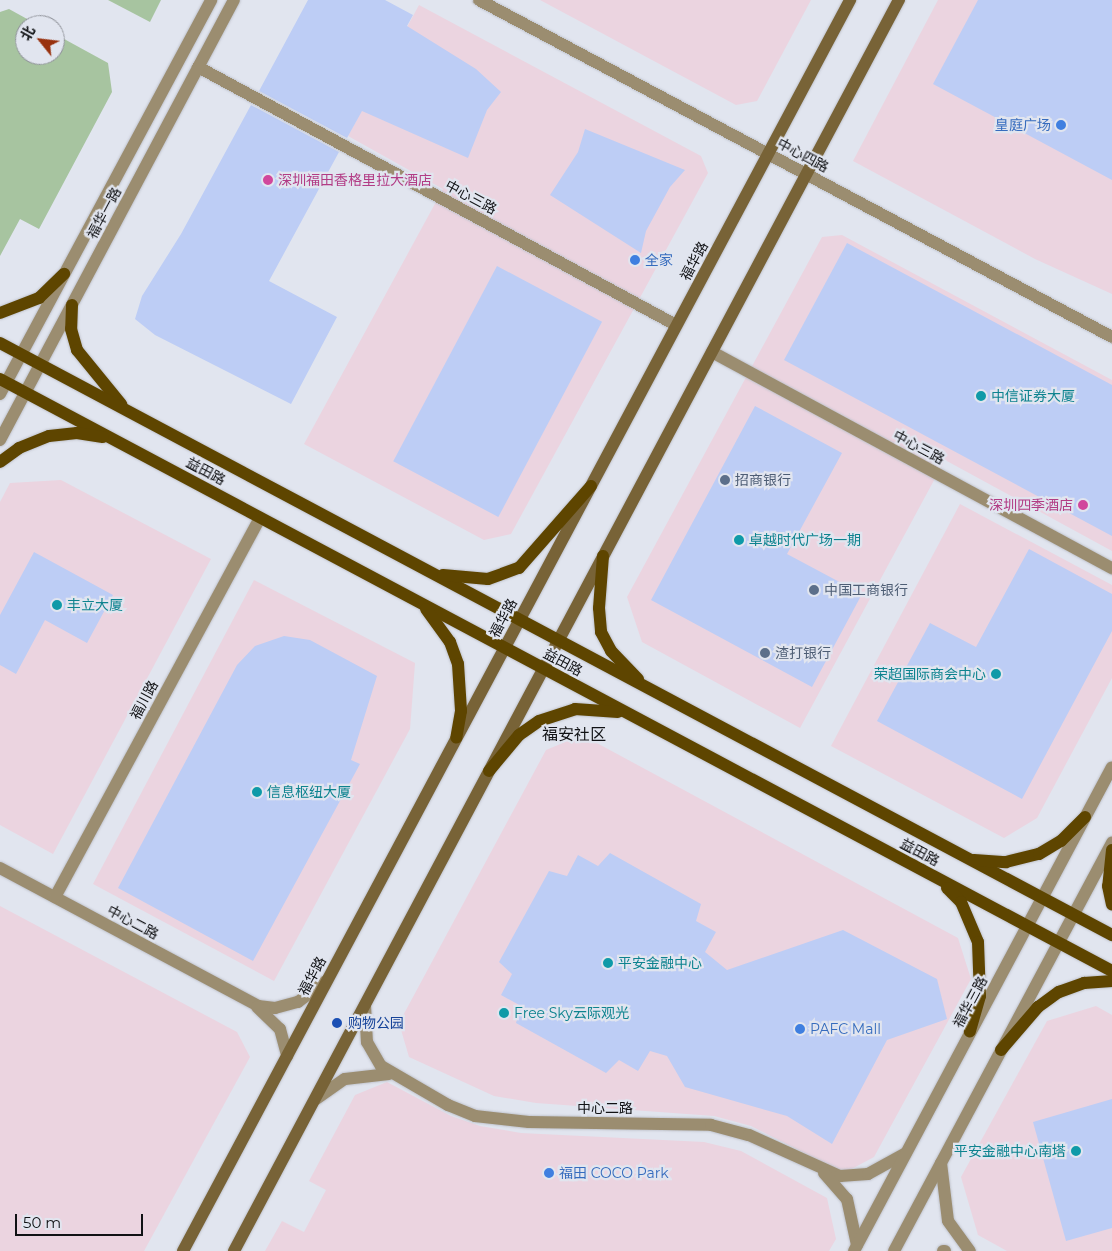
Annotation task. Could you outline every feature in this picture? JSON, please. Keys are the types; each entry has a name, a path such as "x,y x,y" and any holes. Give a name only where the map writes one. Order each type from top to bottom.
{"main road":[{"name":"福华路","path":"183,1251 850,0"},
{"path":"234,1251 900,0"},
{"path":"0,313 38,298 64,274"},
{"path":"72,305 71,329 77,350 125,410"},
{"name":"益田路","path":"0,343 1112,935"},
{"path":"2,387 25,392"},
{"name":"益田路","path":"25,392 1112,971"},
{"path":"0,462 19,448 50,436 77,433 112,438"},
{"path":"430,572 476,580 519,568 591,486"},
{"path":"603,556 599,608 604,640 646,688"},
{"path":"418,602 441,627 458,664 461,695 456,738"},
{"path":"489,771 519,735 557,714 595,708 632,716"},
{"path":"971,860 1006,862 1039,854 1061,842 1085,818"},
{"path":"1112,850 1108,886 1112,905"},
{"path":"938,879 961,902 978,942 980,996 970,1032"},
{"path":"1001,1050 1026,1020 1059,992 1084,983 1112,981"}],"street":[{"name":"福华一路","path":"2,387 21,355 211,0"},
{"name":"福华一路","path":"0,440 234,0"},
{"name":"中心四路","path":"479,0 1112,337"},
{"name":"中心三路","path":"198,67 676,325"},
{"name":"中心三路","path":"712,352 1112,568"},
{"name":"福川路","path":"55,897 260,518"},
{"name":"福华三路","path":"855,1248 1112,767"},
{"path":"894,1251 1112,842"},
{"name":"中心二路","path":"0,868 251,1003 266,1008 290,1005 313,993 328,978"},
{"name":"中心二路","path":"251,1003 280,1030 287,1056"},
{"name":"中心二路","path":"366,1005 368,1048 389,1074 448,1105 488,1119 711,1125 749,1135 820,1170 858,1176 906,1153"},
{"path":"314,1101 345,1079 389,1074"},
{"path":"940,1164 948,1221 970,1251"},
{"name":"中心二路","path":"820,1170 847,1199 855,1248"}],"shaded area":[{"path":"540,0 811,0 757,101 736,105"},
{"path":"938,0 1112,0 1112,294 1035,259 853,161"},
{"path":"419,5 701,156 708,173 511,534 484,540 304,444 443,189 348,136"},
{"path":"842,235 1112,380 1112,551 945,460 800,728 642,642 627,597 822,237"},
{"path":"61,480 211,559 53,854 0,825 0,502 10,483"},
{"path":"960,504 1112,585 1112,678 1037,818 1004,838 831,746"},
{"name":"信息枢纽大厦","path":"254,580 415,663 410,729 274,981 93,884"},
{"name":"平安金融中心","path":"582,735 958,938 971,979 874,1157 844,1173 751,1126 714,1116 536,1103 494,1096 409,1057 399,1023 546,750"},
{"path":"0,906 237,1032 250,1057 144,1251 0,1251"},
{"path":"1096,1006 1112,1015 1112,1251 1007,1251 978,1235 961,1177 1047,1021"},
{"name":"福田 COCO Park","path":"387,1082 451,1116 480,1126 521,1133 704,1142 741,1151 827,1198 836,1239 829,1251 265,1251 282,1221 304,1232 326,1190 309,1181 355,1095"}],"green space":[{"path":"108,0 161,0 150,22"},
{"path":"9,9 20,15 15,15 15,65 65,65 65,39 108,63 112,92 39,229 20,219 0,256 0,12"}],"building":[{"path":"308,0 385,0 413,15 407,26 476,69 501,92 487,110 468,158 362,111 347,138 259,91"},
{"name":"皇庭广场","path":"978,0 1112,0 1112,180 933,84"},
{"name":"深圳福田香格里拉大酒店","path":"251,105 339,152 269,281 337,317 291,404 155,335 135,319 142,296 181,234"},
{"path":"585,129 685,170 670,187 646,231 641,253 550,195 578,152"},
{"name":"中信证券大厦","path":"847,243 1112,385 1112,536 784,360"},
{"path":"497,266 602,322 498,517 393,461"},
{"name":"卓越时代广场一期","path":"755,406 842,453 787,554 862,594 812,687 651,600"},
{"name":"荣超国际商会中心","path":"1029,549 1112,594 1112,631 1022,799 877,721 930,623 976,647"},
{"name":"丰立大厦","path":"34,552 113,595 87,643 45,620 16,674 0,665 0,615"},
{"name":"信息枢纽大厦","path":"284,636 310,640 377,676 351,760 360,764 253,961 118,888 237,665 255,646"},
{"path":"610,853 701,904 696,921 716,932 705,952 727,970 843,930 937,979 947,1019 887,1040 832,1144 787,1116 685,1087 667,1056 650,1051 638,1071 619,1060 606,1073 516,1023 521,1006 501,995 512,974 499,962 549,871 567,876 578,855 598,866"},
{"name":"平安金融中心南塔","path":"1112,1099 1112,1228 1066,1241 1033,1122"}],"place":[{"name":"皇庭广场","path":"1061,125"},
{"name":"深圳福田香格里拉大酒店","path":"268,180"},
{"name":"全家","path":"635,260"},
{"name":"中信证券大厦","path":"981,396"},
{"name":"招商银行","path":"725,480"},
{"name":"深圳四季酒店","path":"1083,505"},
{"name":"卓越时代广场一期","path":"739,540"},
{"name":"中国工商银行","path":"814,590"},
{"name":"丰立大厦","path":"57,605"},
{"name":"渣打银行","path":"765,653"},
{"name":"荣超国际商会中心","path":"996,674"},
{"name":"信息枢纽大厦","path":"257,792"},
{"name":"平安金融中心","path":"608,963"},
{"name":"Free Sky云际观光","path":"504,1013"},
{"name":"购物公园","path":"337,1023"},
{"name":"PAFC Mall","path":"800,1029"},
{"name":"平安金融中心南塔","path":"1076,1151"},
{"name":"福田 COCO Park","path":"549,1173"}],"district":[{"name":"福安社区","path":"574,735"}]}
